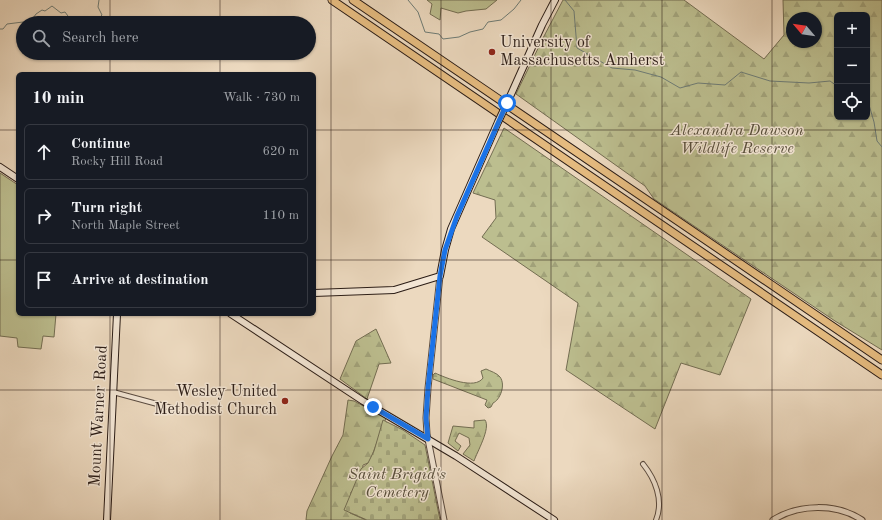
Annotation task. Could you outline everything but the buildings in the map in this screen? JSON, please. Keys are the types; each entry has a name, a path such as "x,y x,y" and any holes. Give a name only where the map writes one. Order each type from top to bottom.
{"main road":[{"path":"332,0 882,375"},
{"path":"353,0 882,360"},
{"path":"316,293 394,290 440,276 451,230 544,20 555,0"},
{"path":"0,167 16,178"},
{"name":"Mount Warner Road","path":"107,520 117,316"},
{"path":"236,316 363,401 485,474 554,520"}],"street":[{"path":"440,276 426,418 428,439 444,520"},
{"path":"113,392 172,408"},
{"path":"643,464 653,480 657,492 659,504 656,520"},
{"path":"773,520 801,509 823,508 840,511 862,520"}],"green space":[{"path":"427,0 497,0 486,9 458,13 441,8 440,20 430,14 432,4"},
{"name":"Alexandra Dawson Wildlife Reserve","path":"563,0 684,0 764,59 784,35 783,0 882,0 882,350 835,321 654,199 645,186 516,94"},
{"path":"504,128 751,299 720,375 681,363 655,429 566,370 578,303 482,237 496,218 495,200 473,193"},
{"path":"0,173 16,184 16,316 56,316 54,337 43,336 41,349 18,347 17,338 0,336"},
{"path":"376,329 391,363 379,364 367,399 340,379 356,341"},
{"path":"486,369 495,373 502,380 500,396 491,407 488,408 485,405 487,400 433,379 433,375 435,373 460,382 474,383 483,378 481,371"},
{"path":"348,400 354,401 386,418 370,461 363,465 362,473 356,487 351,492 350,513 366,520 306,520 307,511 343,435"},
{"name":"Saint Brigid's Cemetery","path":"383,420 403,430 425,445 440,520 367,520 344,510 361,469 368,463 374,451"},
{"path":"485,420 485,434 474,461 463,454 470,445 469,438 459,433 455,441 461,446 458,451 448,443 453,426 474,428 474,421"}],"waterway":[{"path":"99,0 98,7 102,15 101,16"},
{"path":"408,0 418,12 425,32 439,34 443,39 459,37 470,32 483,29 488,22 501,20 514,9 521,0"},
{"path":"565,0 574,11 577,48 612,68 635,70 661,77 680,88 698,83 725,85 741,72 770,81 809,83 830,81 834,84"},
{"path":"35,16 42,10 45,11 52,6 61,13 65,12 68,16"},
{"path":"0,29 3,29 7,24 16,23"},
{"path":"870,108 877,141 882,147"}],"place":[{"name":"University of Massachusetts Amherst","path":"492,52"},
{"name":"Wesley United Methodist Church","path":"285,401"}],"route":[{"path":"373,407 428,439 426,418 428,388 441,266 449,236 457,216 507,103"}]}
